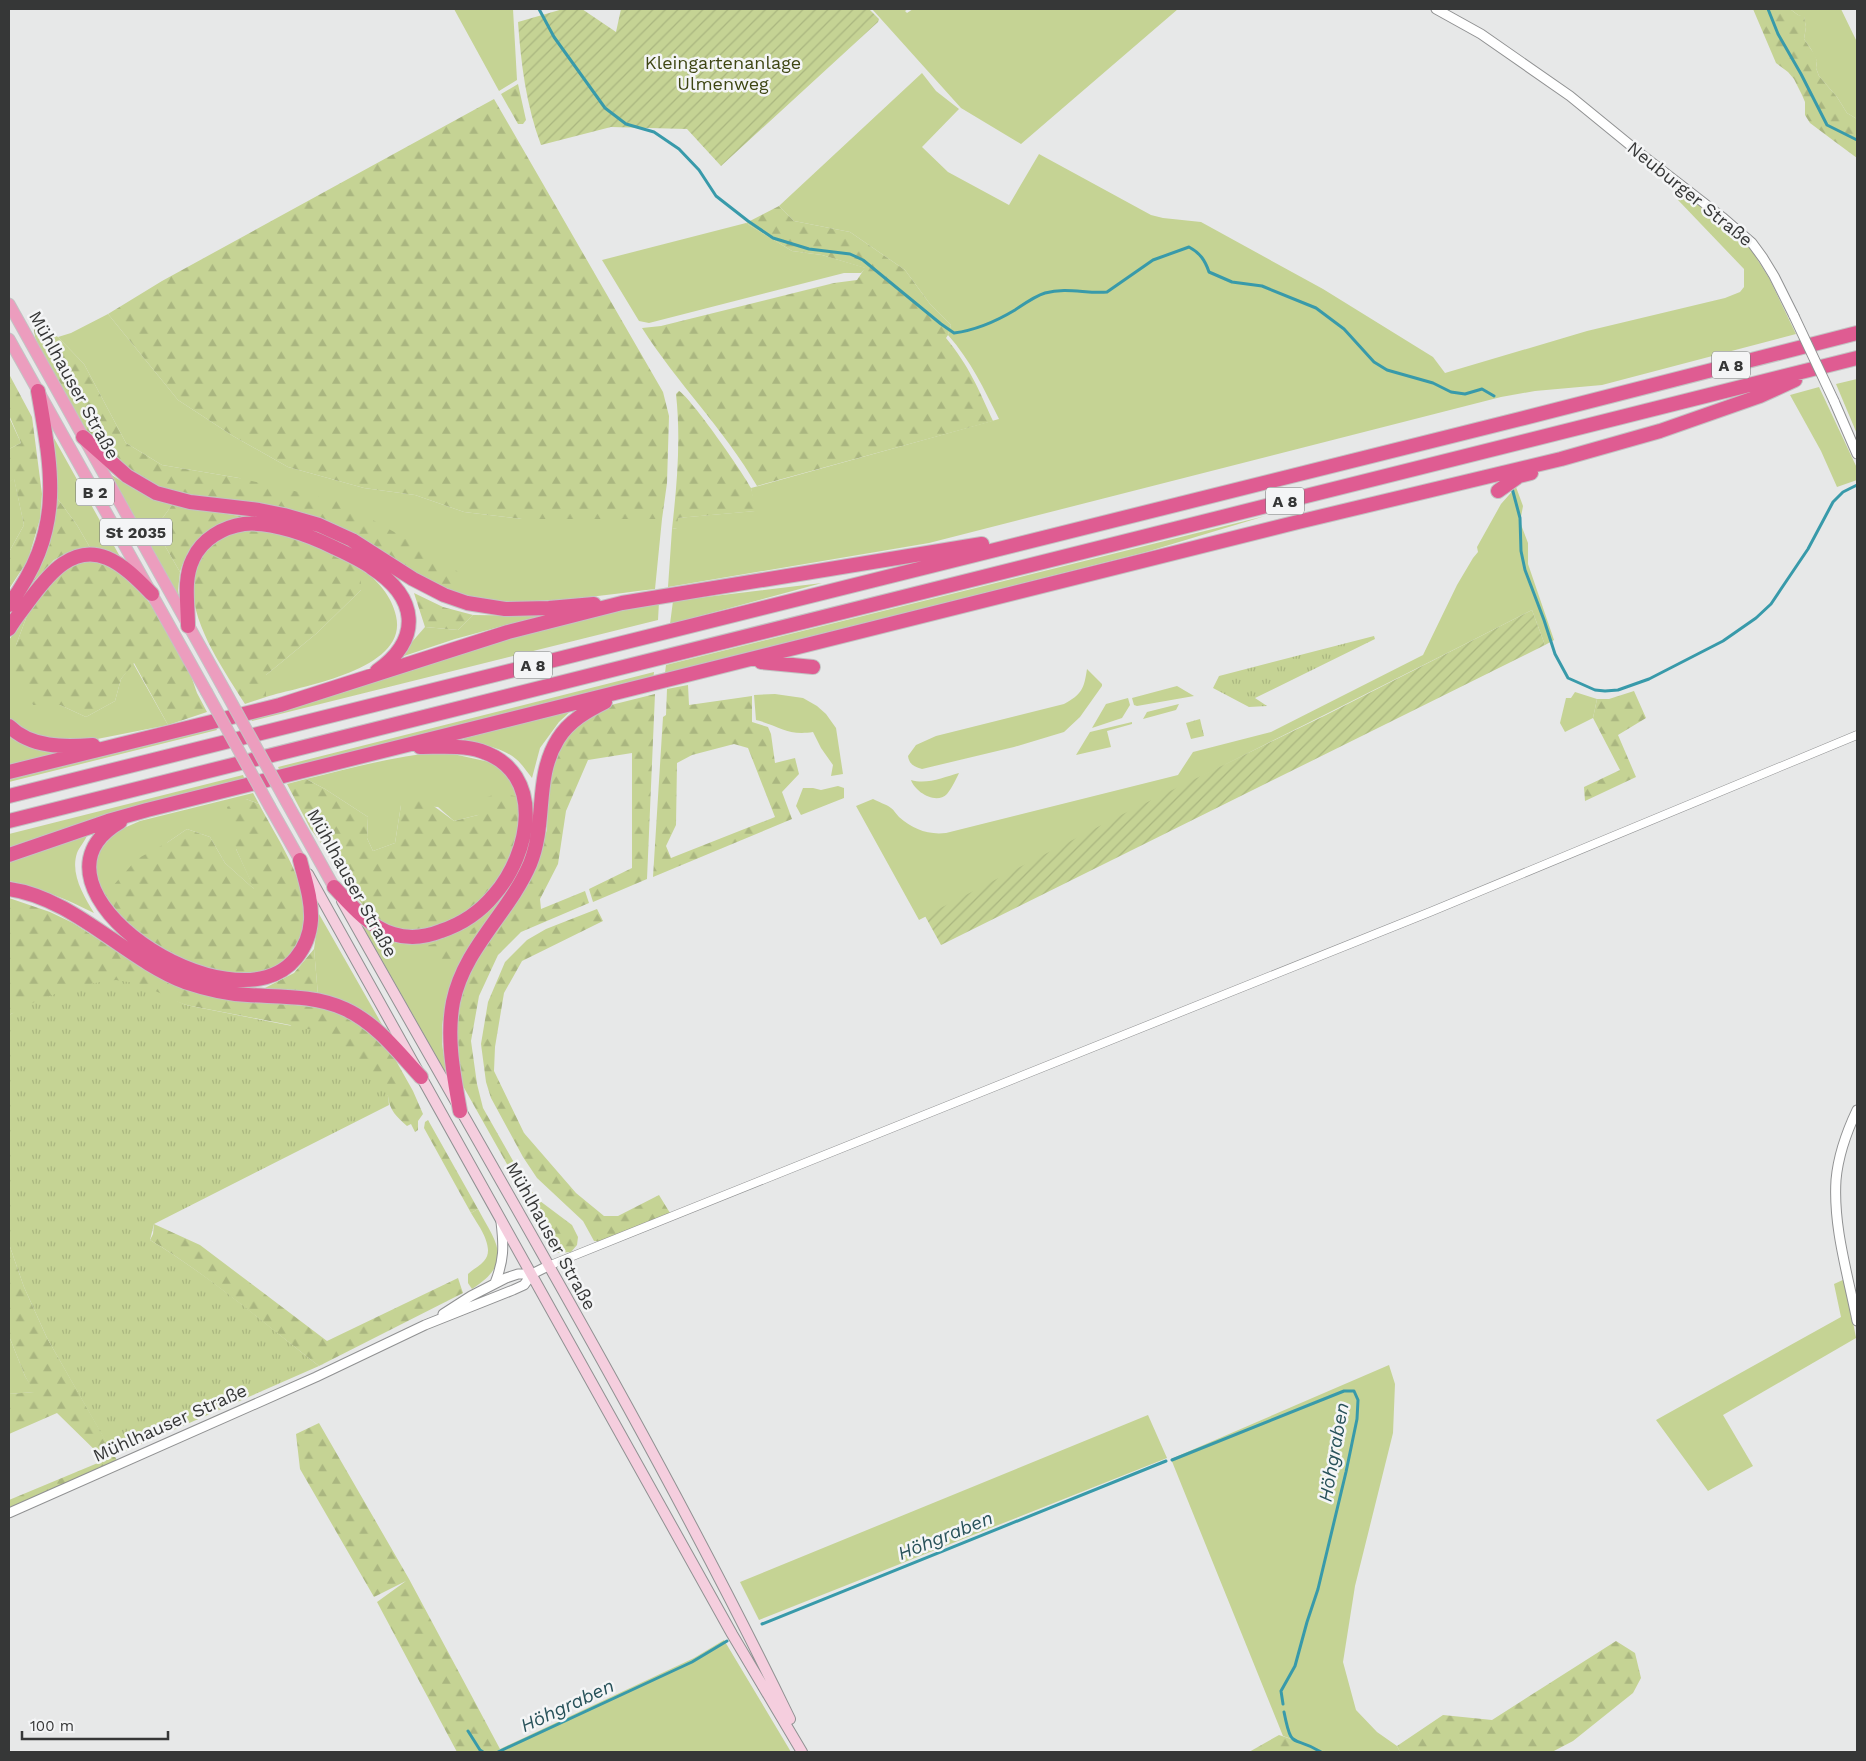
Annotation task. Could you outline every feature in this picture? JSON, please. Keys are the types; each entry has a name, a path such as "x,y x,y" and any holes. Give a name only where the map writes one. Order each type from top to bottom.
{"highway":[{"name":"A 8","path":"9,796 1520,419 1857,333"},
{"name":"A 8","path":"9,821 1857,358"},
{"path":"9,854 147,810 1298,522 1561,459 1660,431 1716,412 1760,396 1827,365"},
{"path":"9,604 28,576 40,550 50,508 50,460 38,390"},
{"path":"83,437 127,476 156,493 190,502 284,515 319,526 352,540 413,579 444,595 466,603 496,608 526,609 622,603"},
{"path":"1498,491 1519,476 1545,469 1561,459"},
{"path":"188,626 187,574 193,558 201,545 214,534 230,528 253,524 279,528 314,537 373,568 399,592 406,604 409,627 403,643 388,662 362,680"},
{"path":"9,772 280,705 508,632 622,603 856,566 931,552 1057,534"},
{"path":"9,629 41,584 54,570 75,557 90,555 106,558 131,575 152,594"},
{"path":"740,663 780,663 812,667"},
{"path":"460,1111 450,1043 451,1016 456,991 476,946 510,899 530,863 539,829 542,784 550,754 559,738 578,717 589,710 639,688"},
{"path":"9,726 30,740 49,745 91,746 134,742"},
{"path":"334,887 376,927 405,937 425,936 442,931 461,922 485,905 502,884 519,852 526,822 524,799 516,778 501,762 489,754 469,748 390,749"},
{"path":"147,810 115,825 98,839 90,855 88,865 92,888 96,897 106,909 138,940 172,961 199,973 224,979 253,981 274,976 291,964 303,948 310,930 310,906 300,860"},
{"path":"9,888 20,890 66,910 88,922 150,964 187,982 231,994 314,1000 345,1009 361,1017 374,1028 421,1077"}],"main road":[{"name":"Mühlhauser Straße","path":"9,304 666,1478 746,1629 804,1752"},
{"name":"Mühlhauser Straße","path":"9,339 732,1634 804,1752"}],"street":[{"name":"Neuburger Straße","path":"1436,9 1481,34 1570,96 1752,243 1774,276 1794,316 1857,454"},
{"path":"532,1274 1430,912 1857,736"},
{"path":"1857,1110 1842,1151 1836,1180 1839,1230 1857,1321"},
{"path":"494,1283 504,1253 500,1220"},
{"name":"Mühlhauser Straße","path":"425,1325 494,1283 518,1274 532,1274"},
{"name":"Mühlhauser Straße","path":"9,1513 316,1377 425,1325 524,1285 532,1274"}],"green space":[{"path":"454,9 513,9 517,80 499,91"},
{"name":"Kleingartenanlage Ulmenweg","path":"563,9 582,9 616,32 621,9 869,9 879,19 878,22 721,166 687,129 611,127 541,145 525,84 518,22"},
{"path":"872,9 908,9 905,11 907,13 913,9 1178,9 1021,144 961,108"},
{"path":"1753,9 1790,9 1798,15 1804,16 1806,27 1804,39 1815,55 1819,76 1837,97 1847,113 1857,119 1857,158 1810,123 1805,115 1805,102 1794,79 1776,63"},
{"path":"1790,9 1841,9 1857,42 1857,119 1847,113 1837,97 1819,76 1816,68 1817,61 1804,39 1806,27 1804,17"},
{"path":"922,73 936,91 959,109 922,147 948,172 1009,205 1039,154 1151,215 1201,222 1323,289 1433,357 1445,373 1587,331 1725,298 1740,292 1744,287 1744,269 1678,200 1672,181 1749,246 1769,278 1796,334 1602,385 1535,391 1501,397 929,543 668,587 672,529 677,528 677,518 755,511 751,488 999,419 970,365 948,335 951,325 930,304 905,270 850,232 794,221 779,206"},
{"path":"518,84 526,120 523,124 518,124 501,94"},
{"path":"494,99 663,392 669,416 667,483 662,519 522,519 464,512 415,495 364,488 288,467 233,436 178,400 108,314 162,281"},
{"path":"779,206 794,221 850,232 905,270 930,304 951,325 946,338 967,368 993,421 757,486 730,445 670,368 642,328 661,326 834,283 857,280 865,268 822,255 792,251 746,223"},
{"path":"746,223 792,251 822,255 866,268 861,273 844,273 649,323 639,321 602,260"},
{"path":"108,314 178,400 233,436 288,467 364,488 415,495 464,512 522,519 662,519 655,589 541,601 498,601 461,596 239,478 162,465 126,443 84,364 58,337 71,333"},
{"path":"33,323 58,337 84,364 126,443 162,465 239,478 341,502 442,559 458,572 454,592 415,574 354,536 180,495 127,476 88,435 46,364 35,337"},
{"path":"9,374 32,417 42,494 40,519 28,560 9,589 9,552 24,525 14,479 9,482 9,449 21,443 9,415"},
{"path":"1857,379 1857,434 1836,384"},
{"path":"1819,387 1857,468 1857,480 1837,487 1821,451 1790,395"},
{"path":"679,391 705,421 746,480 751,488 756,511 678,518 677,528 672,529 678,462 676,394"},
{"path":"9,417 21,443 9,449"},
{"path":"50,431 123,562 92,551 77,525 54,494"},
{"path":"103,469 136,490 172,505 159,523 165,546 180,572 178,590 180,603"},
{"path":"14,478 24,525 9,552 9,482"},
{"path":"1516,487 1523,506 1520,522 1528,543 1528,564 1554,640 1545,645 1532,610 919,920 856,806 873,799 889,807 915,828 926,832 946,833 1178,775 1193,752 1271,732 1423,655 1457,585 1478,552 1477,547 1501,504"},
{"path":"54,494 77,525 92,551 69,552 54,560 32,583 45,557 50,536"},
{"path":"172,505 246,517 223,524 205,535 190,550 180,572 165,546 159,523"},
{"path":"1265,516 1146,552 665,673 666,665"},
{"path":"246,528 277,531 306,540 361,568 361,590 317,633 266,675 266,697 245,704 209,644 194,599 194,577 201,557 217,539"},
{"path":"89,558 110,563 136,585 154,609 188,667 197,693 207,712 168,725 134,663 121,679 115,701 86,717 60,705 33,705 15,677 16,645 28,613 63,569"},
{"path":"361,568 383,589 394,609 396,635 386,650 370,662 349,673 266,697 266,675 317,633 361,590"},
{"path":"822,583 670,624 673,601"},
{"path":"414,593 443,607 473,615 458,630 425,627"},
{"path":"659,602 658,620 252,721 251,718 557,622"},
{"path":"1532,610 1545,645 941,945 925,916 1123,814 1326,715"},
{"path":"28,613 16,645 33,705 60,705 86,717 115,701 121,679 133,663 168,725 92,740 50,740 14,726 9,719 9,640"},
{"path":"473,615 540,616 455,639 401,657 425,627 458,630"},
{"path":"1374,636 1375,639 1255,698 1267,706 1249,707 1213,688 1219,676"},
{"path":"1087,669 1102,686 1080,717 1064,732 1014,747 922,769 914,766 909,761 908,756 916,745 936,736 1064,704 1075,697 1081,690 1085,682"},
{"path":"654,672 653,681 280,771 278,767"},
{"path":"688,685 689,705 752,696 752,722 768,727 771,734 775,763 795,758 799,774 782,792 792,819 653,877 663,717 666,715 667,689","holes":["734,744 748,748 775,817 671,858 666,846 676,825 677,763 692,755"]},
{"path":"1177,686 1194,696 1134,705 1132,698"},
{"path":"1634,691 1646,718 1618,735 1636,777 1585,801 1584,787 1620,770 1593,718 1597,699 1609,699"},
{"path":"1575,692 1597,699 1593,718 1565,732 1560,723 1566,698 1571,698"},
{"path":"655,694 647,879 593,902 589,889 632,868 632,753 588,760 566,811 558,864 540,899 541,909 585,891 589,903 521,932 498,955 479,996 471,1041 477,1084 483,1108 528,1187 540,1201 572,1225 578,1237 577,1245 571,1252 557,1253 463,1086 456,1043 460,1002 468,974 538,855 547,830 548,785 555,758 571,728 603,707"},
{"path":"775,694 803,698 826,714 836,728 843,774 831,776 833,765 813,732 790,732 756,720 754,695"},
{"path":"1128,698 1130,705 1122,718 1092,728 1106,704"},
{"path":"1179,704 1176,710 1143,719 1147,712"},
{"path":"574,708 559,722 540,748 532,778 511,755 484,745 464,742 463,737"},
{"path":"1200,719 1204,736 1191,739 1186,723"},
{"path":"1132,722 1132,724 1107,731 1111,747 1076,755 1090,732"},
{"path":"214,725 217,730 9,782 9,777"},
{"path":"9,733 66,753 9,767"},
{"path":"444,752 494,763 512,781 519,797 478,815 454,821 438,807 401,805 395,843 373,851 367,838 368,817 306,779 392,759"},
{"path":"959,773 947,794 937,798 921,793 911,780 923,782"},
{"path":"243,775 245,780 9,851 9,834"},
{"path":"306,779 368,817 367,838 373,851 395,843 401,805 420,796 454,821 478,815 484,798 499,793 519,797 522,824 508,866 486,896 454,920 432,928 410,931 388,928 376,922 355,895 339,868 310,828 287,784"},
{"path":"838,786 844,788 844,798 801,815 796,806 803,788 821,790"},
{"path":"253,793 259,804 246,799 236,849 255,890 225,863 210,837 187,829 168,842 102,898 94,866 97,854 115,832 140,821"},
{"path":"246,799 259,804 279,839 302,891 304,903 303,932 294,952 278,965 258,972 235,973 211,969 188,961 166,951 149,939 102,898 137,859 187,829 210,837 225,863 254,889 236,849 227,807"},
{"path":"87,836 77,853 75,869 79,884 94,913 53,894 9,881 9,861"},
{"path":"504,895 447,998 442,1025 442,1044 447,1075 358,918 387,939 398,943 423,943 448,935 471,923 484,914"},
{"path":"9,898 50,912 73,923 140,966 249,1000 322,1008 356,1023 372,1034 395,1059 413,1091 423,1114 418,1121 418,1130 415,1132 411,1124 407,1126 397,1116 390,1105 388,1096 290,1025 186,1005 165,997 13,1013 9,1015"},
{"path":"597,909 603,921 522,961 504,993 495,1047 494,1071 524,1133 576,1193 604,1216 618,1216 659,1195 670,1213 605,1242 594,1241 583,1221 537,1178 523,1157 491,1098 486,1082 481,1044 488,1002 505,962 527,940 546,929"},
{"path":"319,914 384,1028 365,1014 318,995 314,949"},
{"path":"484,921 466,947 453,973 445,963 425,946 456,939"},
{"path":"314,949 318,995 263,989 294,973"},
{"path":"116,980 140,984 186,1005 318,1031 344,1046 365,1066 380,1083 388,1096 389,1105 154,1224 150,1240 215,1284 319,1366 114,1456 47,1338 24,1287 9,1244 9,1015 61,992 88,984"},
{"path":"428,1120 478,1209 471,1213 424,1128 425,1122"},
{"path":"478,1209 491,1232 498,1252 493,1270 472,1289 468,1283 468,1274 484,1261 488,1250 485,1237 471,1213"},
{"path":"154,1224 200,1245 327,1341 458,1278 463,1293 319,1366 215,1284 150,1240"},
{"path":"9,1244 24,1287 47,1338 118,1462 9,1508 9,1500 105,1460 57,1413 9,1434 9,1394 34,1392 25,1376 9,1336"},
{"path":"1845,1279 1856,1338 1723,1415 1753,1466 1708,1491 1656,1420 1841,1317 1834,1284"},
{"path":"9,1336 25,1376 35,1392 9,1394"},
{"path":"1389,1365 1395,1384 1393,1433 1355,1586 1343,1662 1356,1710 1377,1732 1397,1746 1400,1752 1328,1752 1283,1736 1171,1459"},
{"path":"1148,1415 1167,1458 759,1620 740,1582"},
{"path":"319,1423 409,1579 500,1749 497,1752 457,1752 377,1602 406,1581 374,1597 300,1469 296,1434"},
{"path":"724,1640 791,1752 497,1752 694,1658"},
{"path":"1616,1641 1635,1653 1641,1678 1633,1693 1573,1741 1552,1752 1400,1752 1397,1746 1443,1715 1492,1720"},
{"path":"1279,1735 1327,1751 1328,1752 1249,1752"}],"waterway":[{"path":"539,9 554,37 605,108 626,124 654,132 679,149 699,170 716,196 748,221 773,238 809,249 850,254 863,260 954,333 978,328 993,322 1045,293 1053,291 1107,292 1153,260 1189,247 1202,257 1209,272 1232,282 1262,286 1316,308 1344,329 1374,362 1387,370 1433,383 1451,392 1465,394 1482,389 1494,396"},
{"path":"1768,9 1778,34 1827,125 1857,140"},
{"path":"1512,488 1520,518 1521,551 1525,570 1555,654 1568,678 1595,690 1605,691 1618,690 1649,679 1723,641 1756,618 1771,604 1808,549 1833,502 1843,492 1857,485"},
{"name":"Höhgraben","path":"1172,1460 1344,1391 1354,1391 1358,1400 1357,1419 1346,1472 1318,1589 1295,1666 1281,1691 1283,1704"},
{"name":"Höhgraben","path":"762,1624 1166,1461"},
{"name":"Höhgraben","path":"498,1752 692,1662 727,1641"},
{"name":"Höhgraben","path":"1284,1712 1289,1733 1292,1737 1321,1752"},
{"name":"Höhgraben","path":"468,1731 483,1752"}]}
